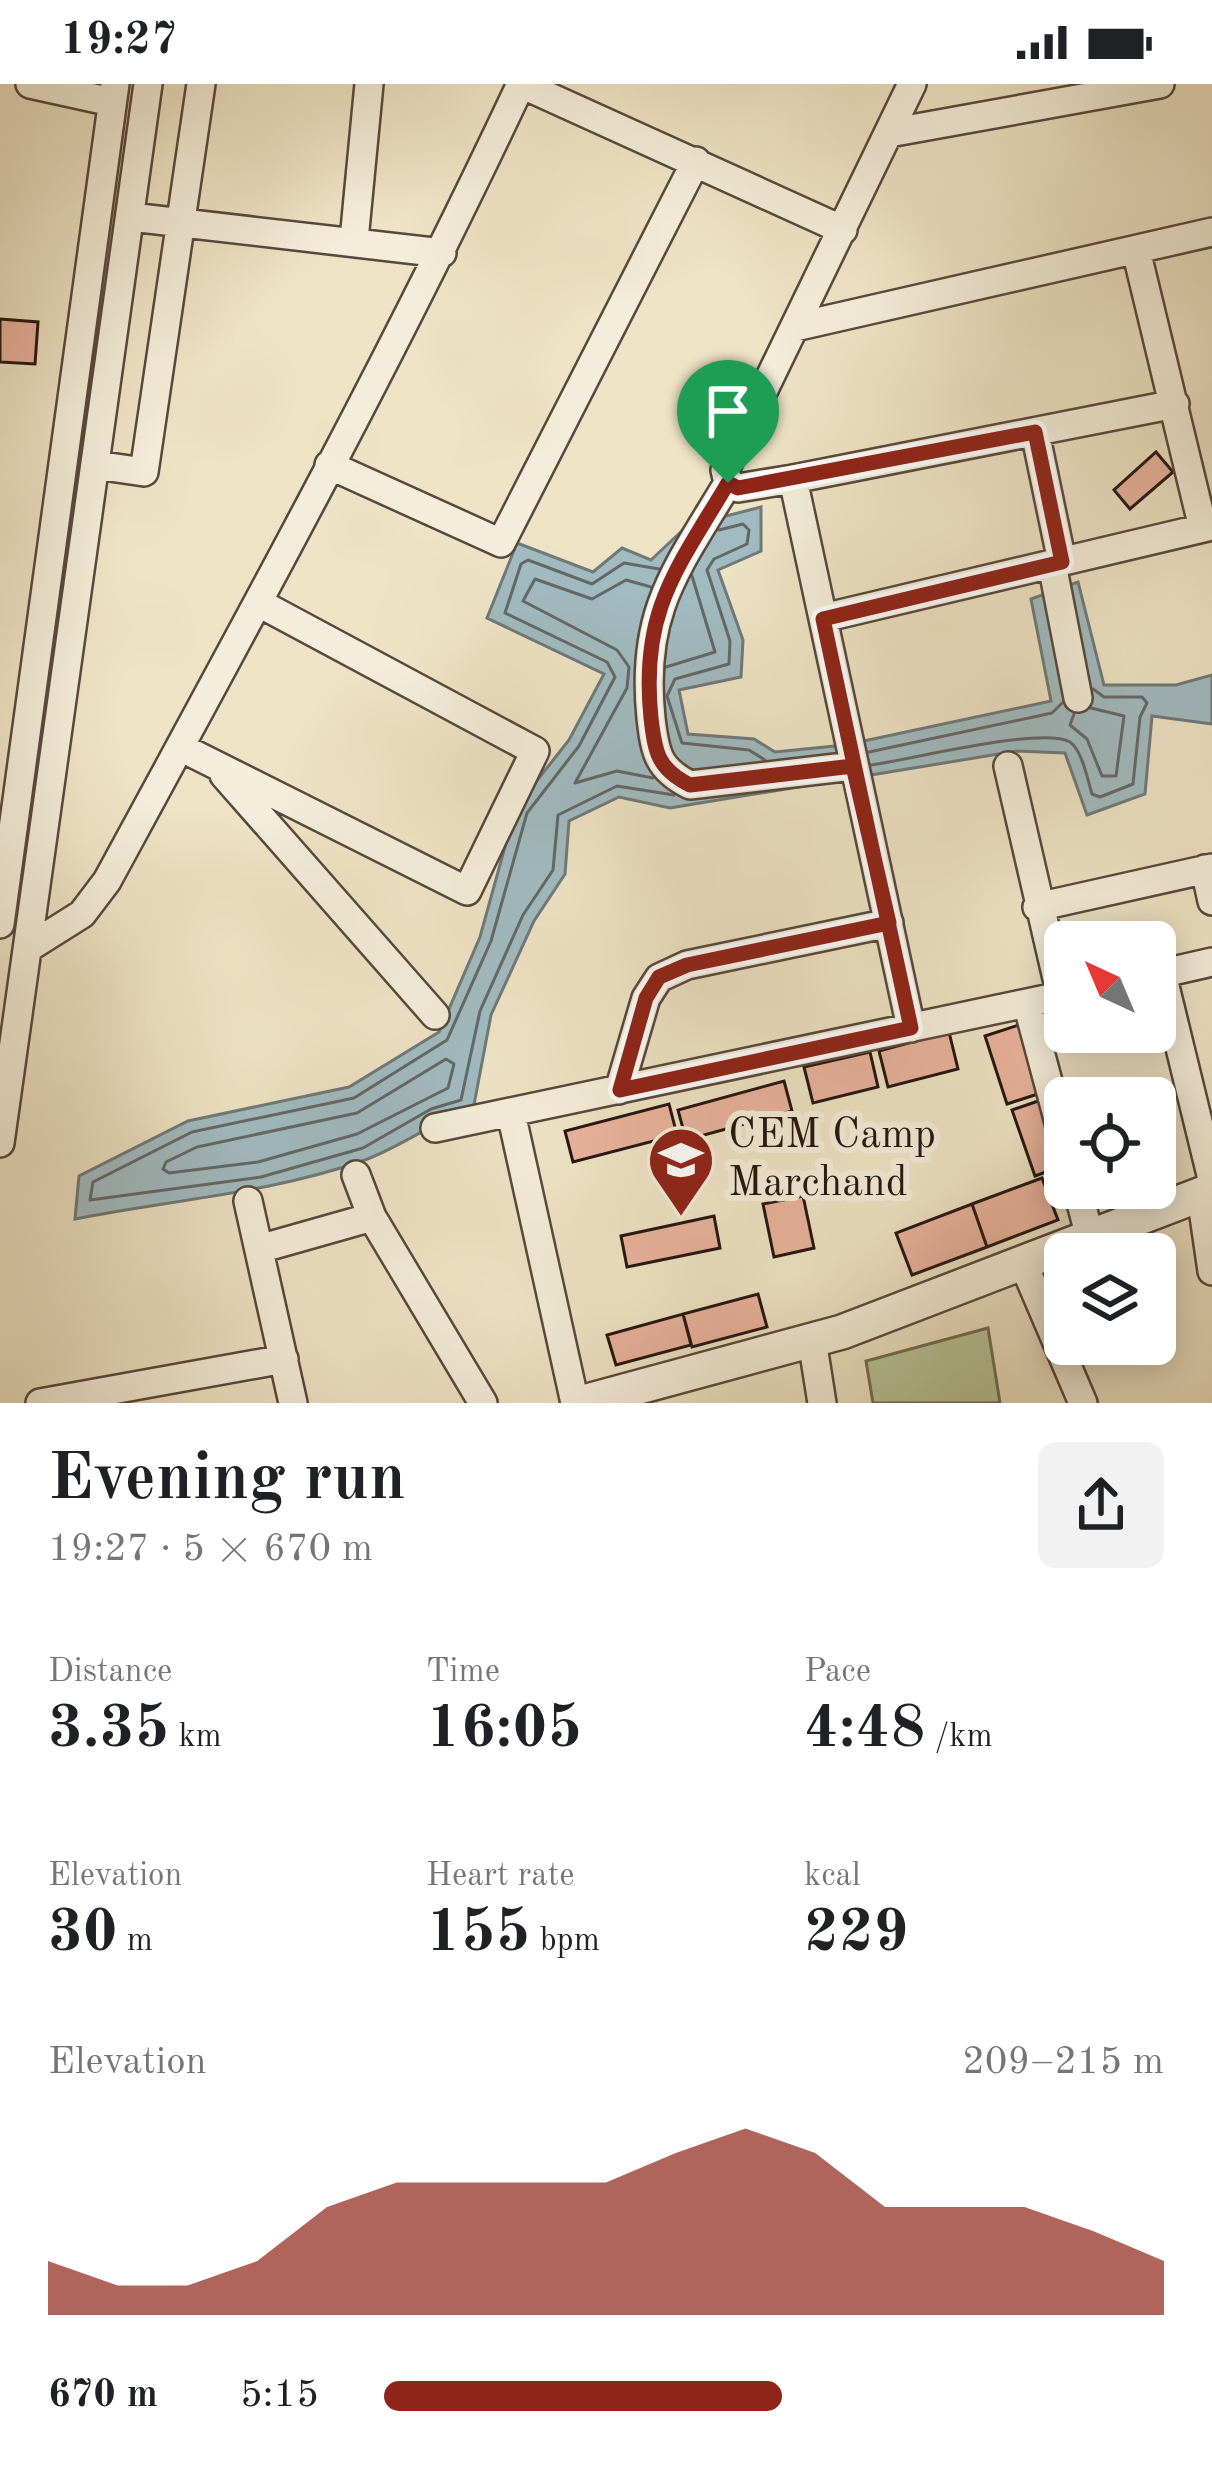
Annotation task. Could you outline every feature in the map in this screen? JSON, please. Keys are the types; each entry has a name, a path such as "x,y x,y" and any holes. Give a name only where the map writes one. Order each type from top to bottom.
{"street":[{"path":"0,924 114,93 30,84"},
{"path":"0,1143 148,84"},
{"path":"96,465 144,472 201,84"},
{"path":"355,240 369,84"},
{"path":"28,948 65,928 95,900 260,604 328,465 442,253 521,84 843,230"},
{"path":"889,133 1160,84"},
{"path":"853,766 690,785 667,774 655,755 647,678 652,622 669,581 728,483 725,470 889,133 901,88"},
{"path":"328,465 501,543 696,161"},
{"path":"131,218 442,253"},
{"path":"795,327 1212,232"},
{"path":"823,619 1207,527 1136,250"},
{"path":"728,483 738,488 793,479 1174,404"},
{"path":"1035,432 1078,698"},
{"path":"793,479 911,1028"},
{"path":"180,747 467,891 535,751 260,604"},
{"path":"213,763 435,1015"},
{"path":"1008,766 1044,932"},
{"path":"1037,908 1209,868 1212,901"},
{"path":"620,1090 646,998 659,977 687,965 889,923"},
{"path":"1176,971 1212,962"},
{"path":"435,1128 1044,1000"},
{"path":"1027,1003 1047,1077"},
{"path":"1176,1052 1208,1188 1212,1271"},
{"path":"511,1113 578,1403 812,1340 1044,1255"},
{"path":"356,1175 372,1217 483,1403"},
{"path":"1100,1233 1208,1188"},
{"path":"248,1201 293,1403"},
{"path":"259,1249 372,1217"},
{"path":"1022,1263 1083,1403"},
{"path":"812,1340 822,1403"},
{"path":"40,1403 174,1392 284,1359"}],"green space":[{"path":"988,1328 1000,1403 873,1403 866,1361"}],"water":[{"path":"761,507 761,551 718,570 743,640 741,677 679,690 688,734 754,739 775,752 845,745 1051,701 1031,599 1078,582 1104,685 1176,685 1212,675 1212,724 1152,716 1145,794 1087,815 1065,753 1017,751 670,808 619,797 569,821 565,874 534,921 491,1015 473,1110 330,1171 75,1219 79,1176 188,1121 349,1087 439,1032 480,937 516,807 569,740 604,674 487,618 517,543 593,572 622,548 651,560 687,526"}],"building":[{"path":"0,319 38,322 35,364 0,362"},
{"path":"1156,452 1173,472 1130,509 1114,490"},
{"path":"1022,1024 1044,1092 1007,1104 985,1036"},
{"path":"949,1032 958,1069 888,1087 879,1051"},
{"path":"870,1052 878,1087 813,1103 804,1067"},
{"path":"784,1081 792,1111 686,1140 678,1110"},
{"path":"1044,1099 1044,1173 1035,1176 1012,1110"},
{"path":"669,1104 677,1135 573,1162 565,1131"},
{"path":"1042,1178 1044,1209 1054,1209 1058,1220 987,1247 972,1204"},
{"path":"803,1196 814,1248 774,1257 763,1204"},
{"path":"972,1204 987,1247 912,1275 896,1233"},
{"path":"714,1216 720,1248 627,1267 621,1236"},
{"path":"758,1294 767,1327 692,1347 683,1314"},
{"path":"683,1314 691,1345 616,1365 607,1335"}],"place":[{"name":"CEM Camp Marchand","path":"681,1219"}],"route":[{"path":"728,483 669,581 652,622 647,678 655,755 667,774 690,785 853,766 889,923 687,965 659,977 646,998 620,1090 911,1028 889,923 853,766 823,619 1062,562 1035,432 793,479 738,488 728,483"}]}
